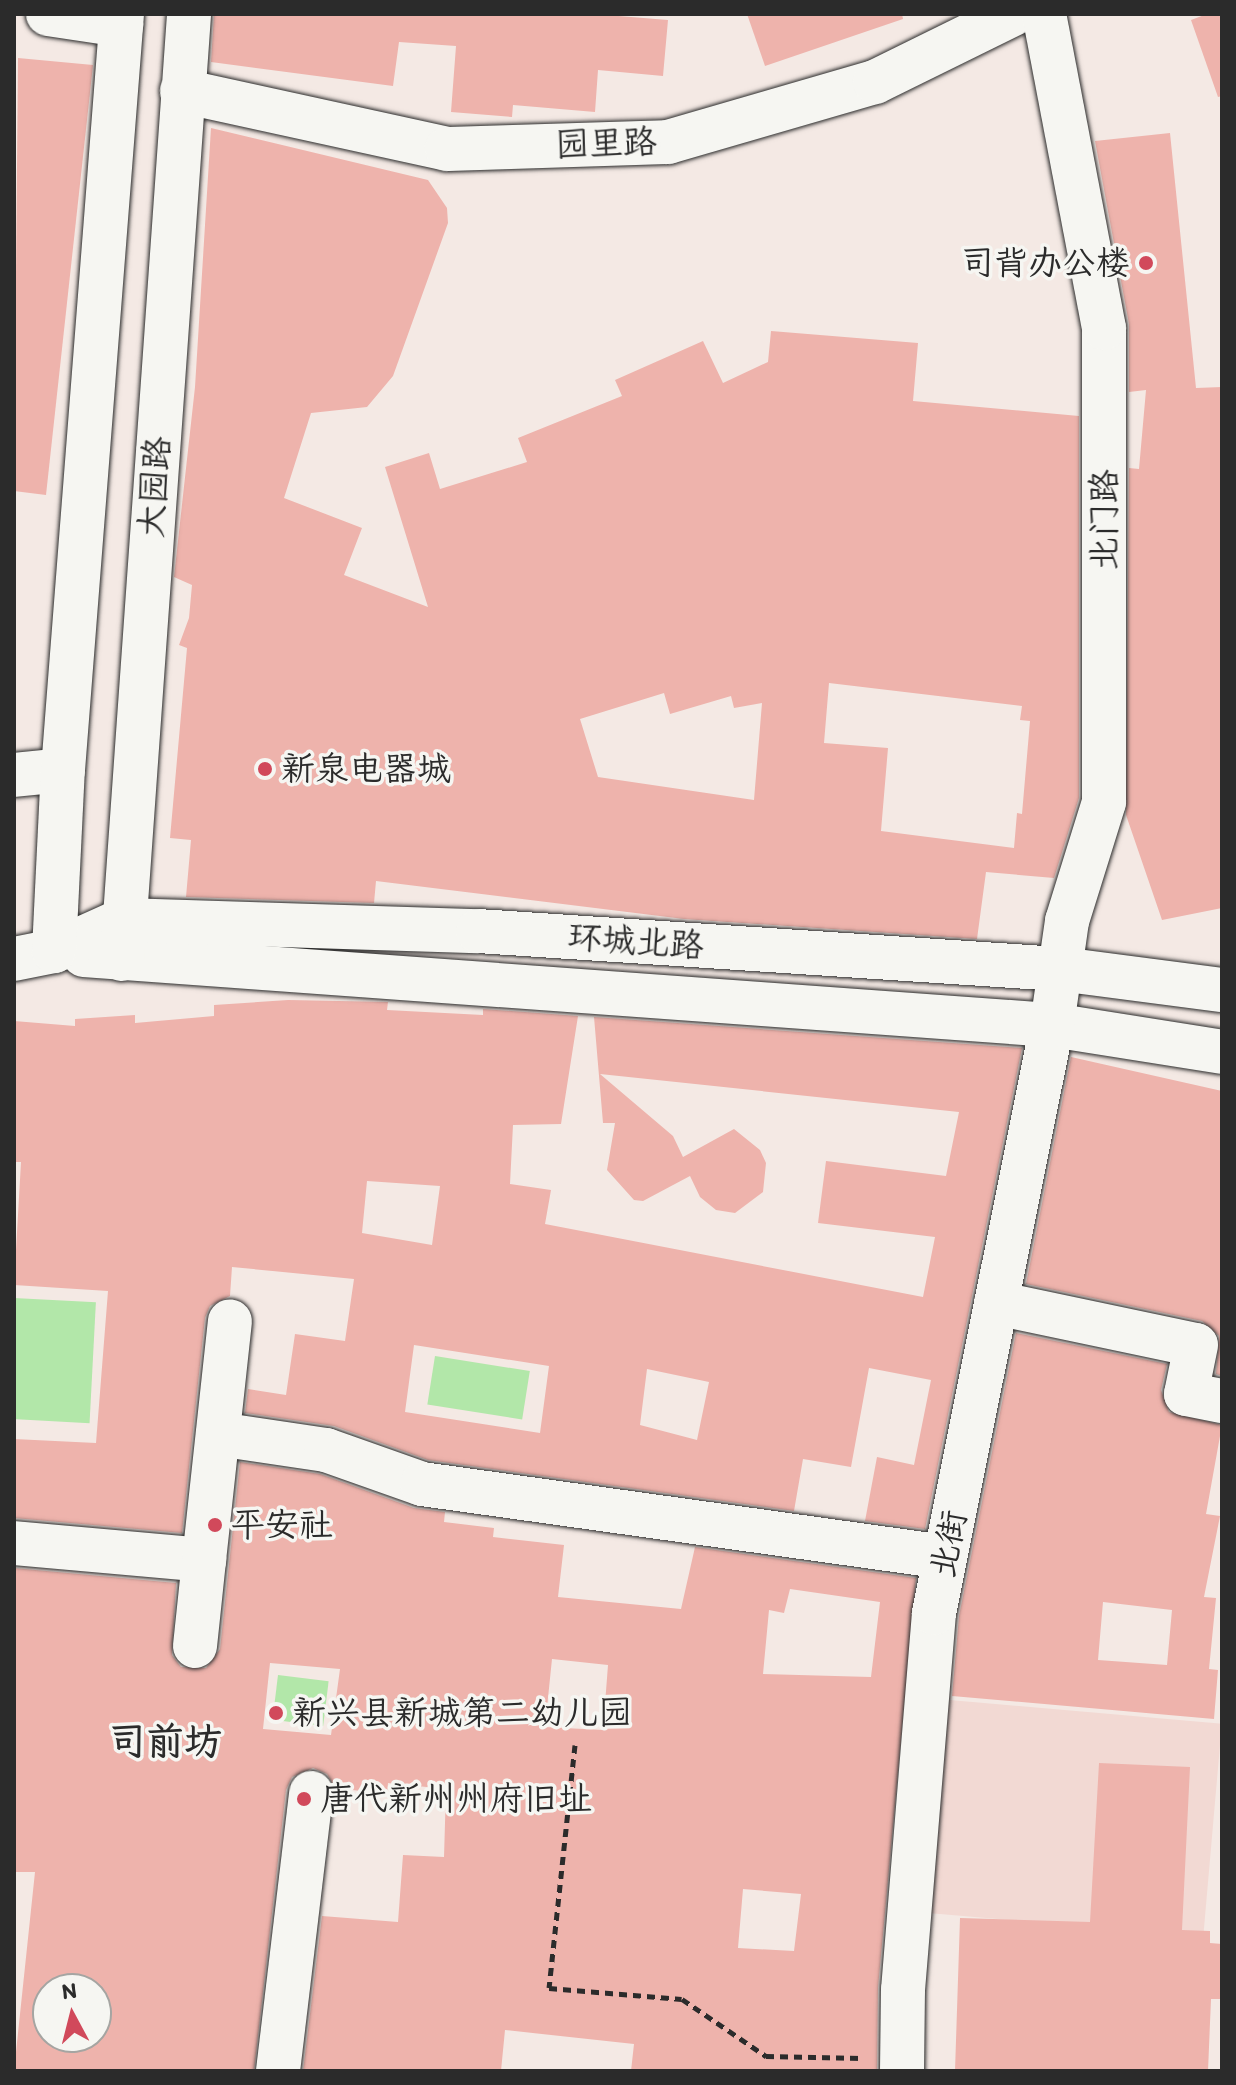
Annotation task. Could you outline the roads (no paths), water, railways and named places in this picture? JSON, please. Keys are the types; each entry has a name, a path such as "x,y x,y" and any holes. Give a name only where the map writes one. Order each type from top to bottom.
{"street":[{"path":"48,14 121,20"},
{"name":"大园路","path":"122,940 189,14"},
{"name":"园里路","path":"182,91 447,149 668,142 875,82 1013,14"},
{"name":"北门路","path":"1044,14 1104,328 1104,802 1067,921 1052,1025"},
{"name":"大园路","path":"34,955 63,770 121,20"},
{"path":"14,775 63,770"},
{"name":"环城北路","path":"34,955 122,940 478,931 1060,969 1222,990"},
{"name":"环城北路","path":"122,940 1052,1025 1221,1052"},
{"name":"北街","path":"902,2065 934,1613 1052,1025"},
{"path":"996,1303 1196,1345 1186,1394 1222,1401"},
{"path":"195,1646 230,1321"},
{"path":"218,1434 326,1450 422,1484 945,1557"},
{"path":"14,1543 204,1560"},
{"path":"278,2071 311,1793"}],"place":[{"name":"司背办公楼","path":"1146,263"},
{"name":"新泉电器城","path":"265,769"},
{"name":"平安社","path":"215,1525"},
{"name":"新兴县新城第二幼儿园","path":"276,1713"},
{"name":"唐代新州州府旧址","path":"304,1799"}],"district":[{"name":"司前坊","path":"165,1742"}]}
